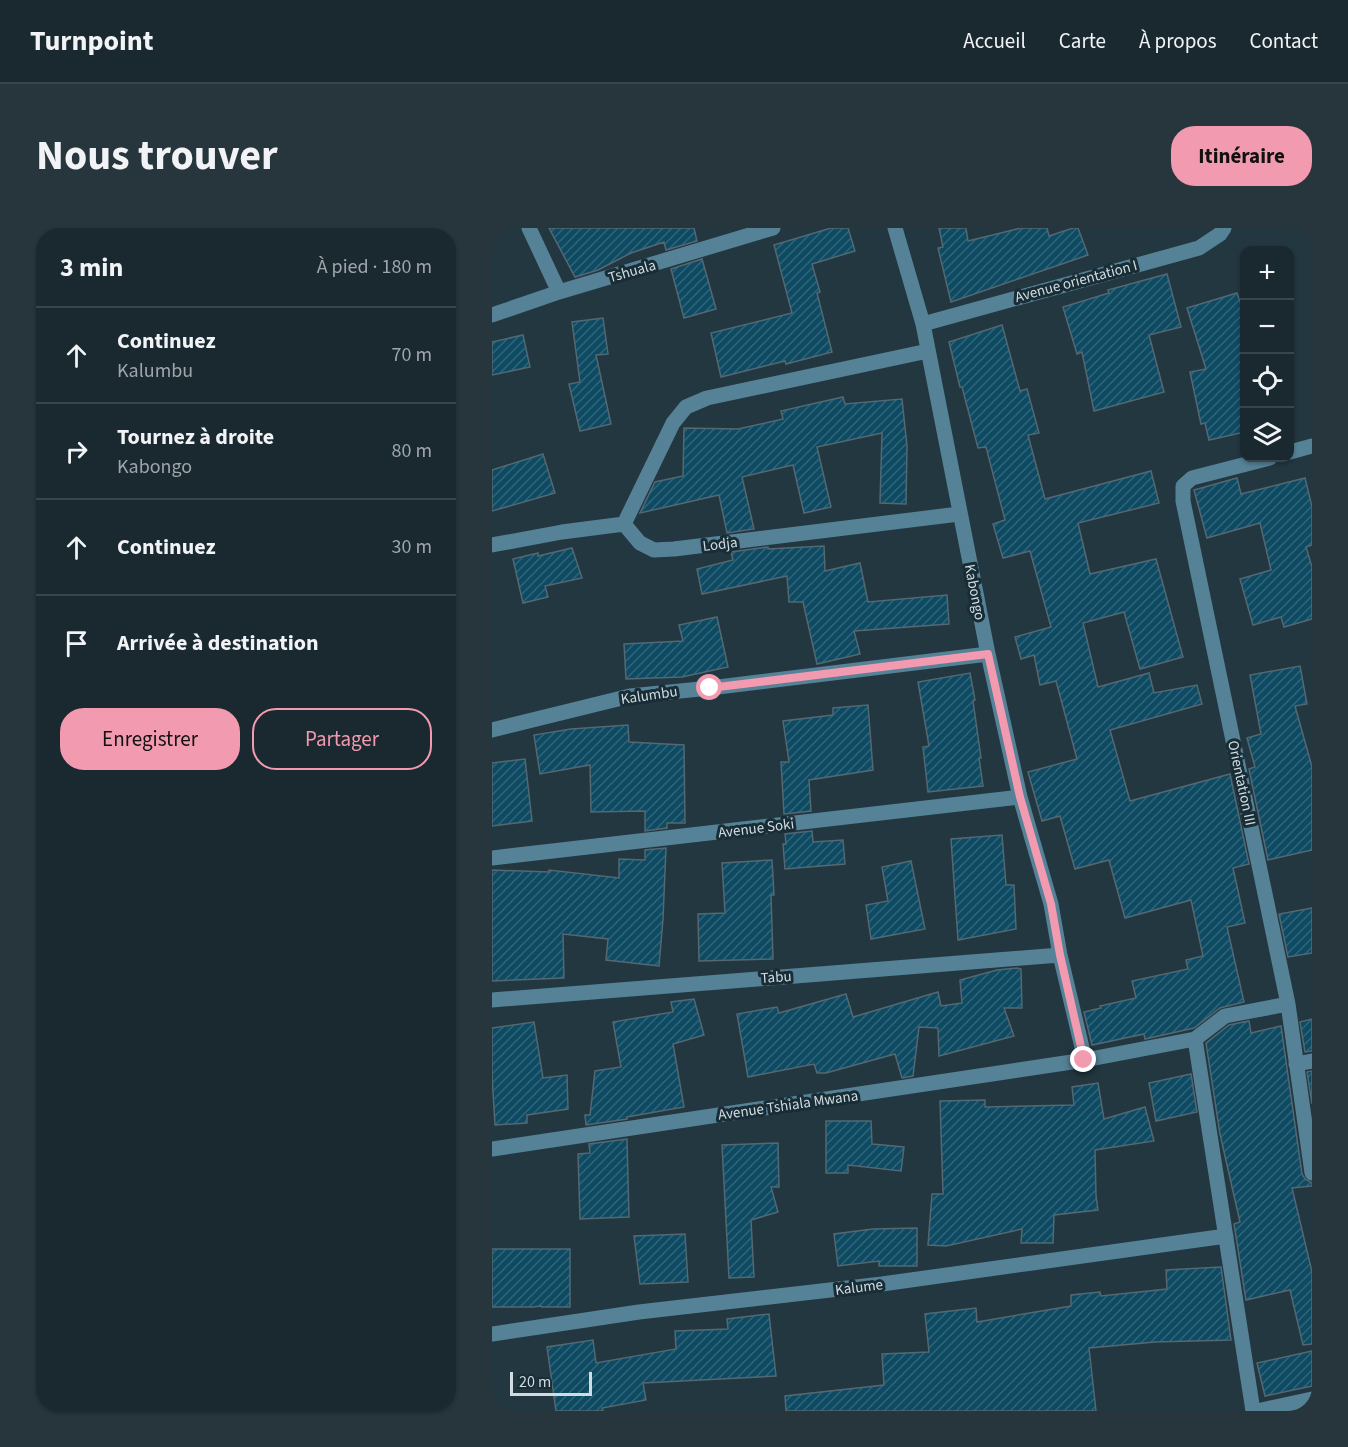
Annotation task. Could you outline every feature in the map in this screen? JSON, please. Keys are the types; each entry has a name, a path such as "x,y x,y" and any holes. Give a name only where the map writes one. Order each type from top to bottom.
{"street":[{"path":"529,228 558,292"},
{"name":"Tshuala","path":"492,315 558,292 773,228"},
{"name":"Kabongo","path":"895,228 923,324 988,654 1020,797 1051,904 1084,1060"},
{"name":"Avenue orientation I","path":"923,324 1199,248 1220,234 1224,228"},
{"path":"492,545 562,532 624,524 673,423 686,407 707,398 928,351"},
{"path":"1294,451 1312,447"},
{"name":"Orientation III","path":"1254,462 1192,478 1183,486 1183,501 1287,1004 1312,1173"},
{"name":"Lodja","path":"624,524 640,543 654,550 959,514"},
{"name":"Kalumbu","path":"492,730 630,696 988,654"},
{"name":"Avenue Soki","path":"492,858 1020,797"},
{"name":"Tabu","path":"492,999 1060,955"},
{"path":"1287,1004 1225,1016 1195,1039 1255,1411 1312,1398"},
{"name":"Avenue Tshiala Mwana","path":"492,1149 1084,1060 1195,1039"},
{"path":"1296,1064 1312,1061"},
{"name":"Kalume","path":"492,1334 639,1312 882,1284 1226,1236"}],"building":[{"path":"549,228 694,228 697,241 666,250 664,242 631,253 598,270 575,277"},
{"path":"831,228 848,228 855,251 812,264 832,352 721,377 711,333 792,313 774,245"},
{"path":"939,228 966,228 968,241 1021,228 1047,228 1049,236 1078,228 1088,255 951,302 938,248 943,247"},
{"path":"702,259 716,309 684,318 671,269"},
{"path":"1167,274 1181,327 1149,335 1164,392 1094,411 1082,352 1077,354 1063,307 1109,293 1108,290"},
{"path":"1237,293 1240,302 1240,433 1209,440 1205,423 1201,424 1190,372 1206,369 1187,308"},
{"path":"603,318 608,354 596,355 611,424 580,431 569,384 580,382 572,322"},
{"path":"1002,325 1020,391 1027,389 1039,433 1028,435 1045,499 1151,471 1159,503 1078,523 1090,574 1156,559 1183,657 1140,669 1124,612 1083,623 1098,687 1149,673 1154,693 1197,685 1202,704 1110,730 1130,801 1230,774 1249,864 1233,868 1245,923 1227,927 1244,1002 1220,1008 1194,1028 1145,1039 1144,1034 1092,1045 1084,1012 1136,998 1132,981 1188,969 1186,960 1203,956 1191,900 1125,918 1109,860 1075,869 1060,816 1042,821 1028,772 1077,759 1056,681 1040,685 1034,655 1021,659 1015,637 1051,627 1030,551 1003,558 993,524 1005,520 986,447 978,448 949,342"},
{"path":"523,335 530,367 492,375 492,342"},
{"path":"843,397 845,404 902,399 907,446 906,504 880,503 882,433 817,447 831,507 804,513 793,465 742,477 754,529 727,533 719,495 640,513 655,482 683,476 684,428 738,429 783,419 781,411"},
{"path":"543,454 555,493 492,511 492,470"},
{"path":"1237,478 1241,494 1305,478 1312,507 1312,545 1306,547 1312,567 1312,619 1284,627 1281,617 1253,625 1240,579 1271,570 1260,523 1207,538 1194,490"},
{"path":"824,546 825,571 860,563 868,602 947,595 949,624 854,631 860,654 817,664 803,602 789,602 787,576 702,594 697,569 733,560 731,552 768,547 768,549"},
{"path":"572,548 582,578 545,586 548,597 523,603 513,559"},
{"path":"717,617 728,667 682,677 626,679 624,644 683,641 679,625"},
{"path":"1300,666 1307,704 1295,706 1312,767 1312,850 1268,860 1249,769 1255,767 1247,738 1261,734 1250,675"},
{"path":"970,673 975,700 973,701 983,786 928,792 923,747 929,746 918,682"},
{"path":"868,705 873,770 809,780 811,811 784,814 781,762 789,762 783,721 833,715 833,708"},
{"path":"628,725 629,742 684,745 685,823 667,823 667,828 645,831 645,811 591,812 590,765 540,774 534,735 571,729"},
{"path":"525,759 532,821 492,826 492,763"},
{"path":"812,831 813,842 843,840 845,864 785,869 783,844 786,844 785,834"},
{"path":"1002,835 1006,885 1014,885 1016,929 958,940 951,839"},
{"path":"666,848 659,966 606,960 608,939 563,934 564,978 492,981 492,870 549,872 549,870 619,878 619,859 645,860 645,850"},
{"path":"772,860 773,959 699,961 698,914 725,913 722,863"},
{"path":"911,861 925,929 871,939 866,905 888,901 882,867"},
{"path":"1312,908 1312,953 1288,957 1279,914"},
{"path":"1021,969 1022,1008 1004,1008 1014,1036 939,1056 938,1028 919,1027 913,1076 902,1078 895,1054 826,1073 817,1073 814,1064 748,1077 737,1014 777,1007 779,1013 846,994 853,1017 938,992 941,1006 962,1003 960,980 997,970"},
{"path":"694,999 704,1035 673,1044 684,1107 586,1125 585,1115 590,1115 595,1071 621,1067 613,1022 673,1012 671,1002"},
{"path":"1312,1019 1312,1051 1305,1052 1300,1022"},
{"path":"1249,1021 1251,1033 1281,1026 1302,1174 1312,1183 1312,1186 1292,1188 1312,1272 1312,1344 1303,1345 1290,1290 1246,1300 1234,1224 1240,1222 1220,1134 1206,1043 1229,1025"},
{"path":"534,1022 543,1078 567,1075 568,1109 527,1115 527,1123 495,1125 492,1028"},
{"path":"1312,1071 1312,1104 1307,1072"},
{"path":"1191,1074 1197,1112 1156,1121 1149,1083"},
{"path":"1098,1083 1104,1119 1145,1107 1154,1141 1095,1150 1098,1210 1054,1215 1053,1243 1021,1243 1022,1229 946,1246 928,1245 932,1194 943,1194 940,1101 985,1100 985,1107 1074,1105 1072,1087"},
{"path":"826,1121 871,1121 872,1144 904,1147 901,1171 848,1165 848,1173 826,1173"},
{"path":"627,1139 629,1217 580,1219 578,1154 590,1153 589,1144"},
{"path":"778,1143 779,1187 771,1187 778,1212 751,1220 754,1277 729,1278 722,1145"},
{"path":"917,1228 917,1266 879,1266 879,1261 838,1266 834,1234 873,1229"},
{"path":"685,1234 688,1282 640,1284 634,1236"},
{"path":"492,1249 570,1249 570,1307 492,1307"},
{"path":"1221,1267 1231,1340 1155,1342 1089,1348 1096,1411 786,1411 785,1396 884,1385 882,1354 929,1352 925,1314 976,1308 977,1322 1071,1306 1071,1295 1100,1292 1101,1296 1167,1289 1166,1270"},
{"path":"769,1314 776,1376 643,1383 646,1400 602,1408 603,1411 556,1411 547,1347 593,1340 596,1363 676,1349 675,1331 728,1329 727,1319"},
{"path":"1312,1351 1312,1386 1265,1396 1257,1363"}],"route":[{"path":"710,688 988,654 1020,797 1051,904 1084,1060"}]}
